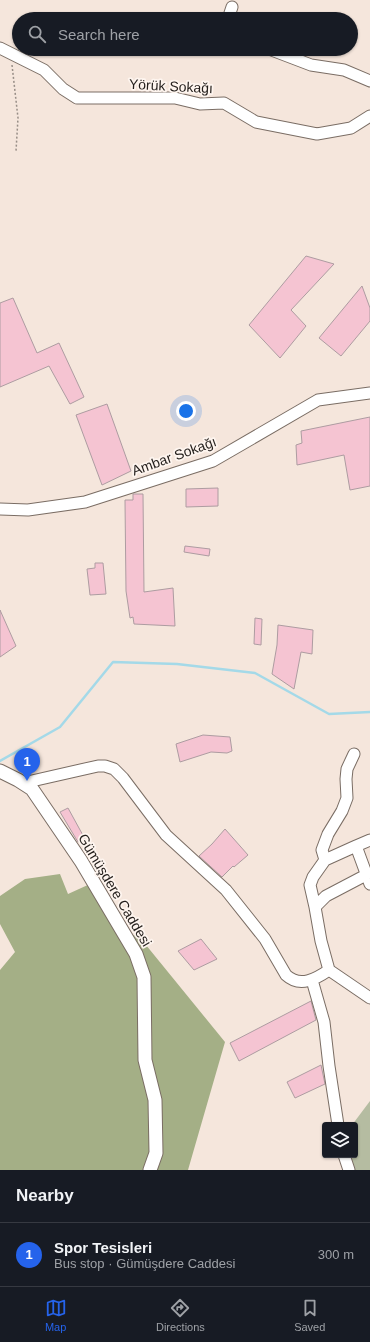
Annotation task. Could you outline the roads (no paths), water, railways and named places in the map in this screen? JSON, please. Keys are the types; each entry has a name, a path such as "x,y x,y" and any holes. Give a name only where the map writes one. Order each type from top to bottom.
{"street":[{"path":"230,12 232,7"},
{"name":"Yörük Sokağı","path":"16,56 44,70 63,89 77,98 175,98 200,104 224,103 256,122 317,134 351,128 370,116"},
{"path":"287,56 311,65 344,70 370,81"},
{"name":"Ambar Sokağı","path":"0,509 28,510 85,502 213,461 318,400 370,393"},
{"path":"325,860 322,850 328,834 342,812 347,798 346,779 354,754"},
{"path":"23,783 98,766 105,766 114,769 123,778 166,835 226,890 265,939 289,978 307,982 316,979 329,970"},
{"name":"Gümüşdere Caddesi","path":"0,771 32,789 81,861 136,954 144,977 146,1060 155,1100 156,1153 150,1170"},
{"path":"370,840 325,860 313,877 310,885 321,941 329,970 370,998"},
{"path":"315,906 326,896 368,880 356,846"},
{"path":"312,980 324,1022 338,1122"},
{"path":"345,1158 349,1170"}],"waterway":[{"path":"0,761 60,727 113,662 177,664 255,673 329,714 370,712"}],"place":[{"name":"Spor Tesisleri","path":"27,781"}]}
